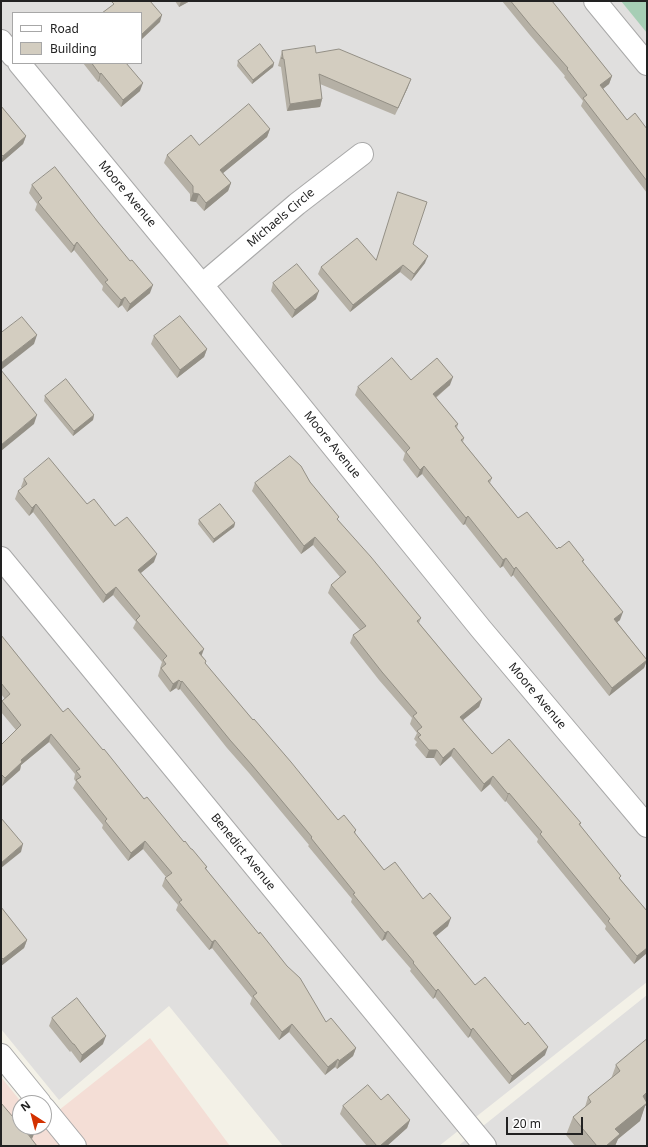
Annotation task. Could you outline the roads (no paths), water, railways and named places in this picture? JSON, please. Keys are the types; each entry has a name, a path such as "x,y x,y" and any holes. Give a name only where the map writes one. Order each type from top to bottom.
{"street":[{"path":"595,1 647,64"},
{"path":"1,41 12,55"},
{"name":"Moore Avenue","path":"20,64 202,285 481,629 647,826"},
{"name":"Michaels Circle","path":"202,285 297,204 362,154"},
{"name":"Benedict Avenue","path":"1,558 485,1146"},
{"path":"1,1055 34,1095"},
{"path":"52,1118 75,1146"}]}
